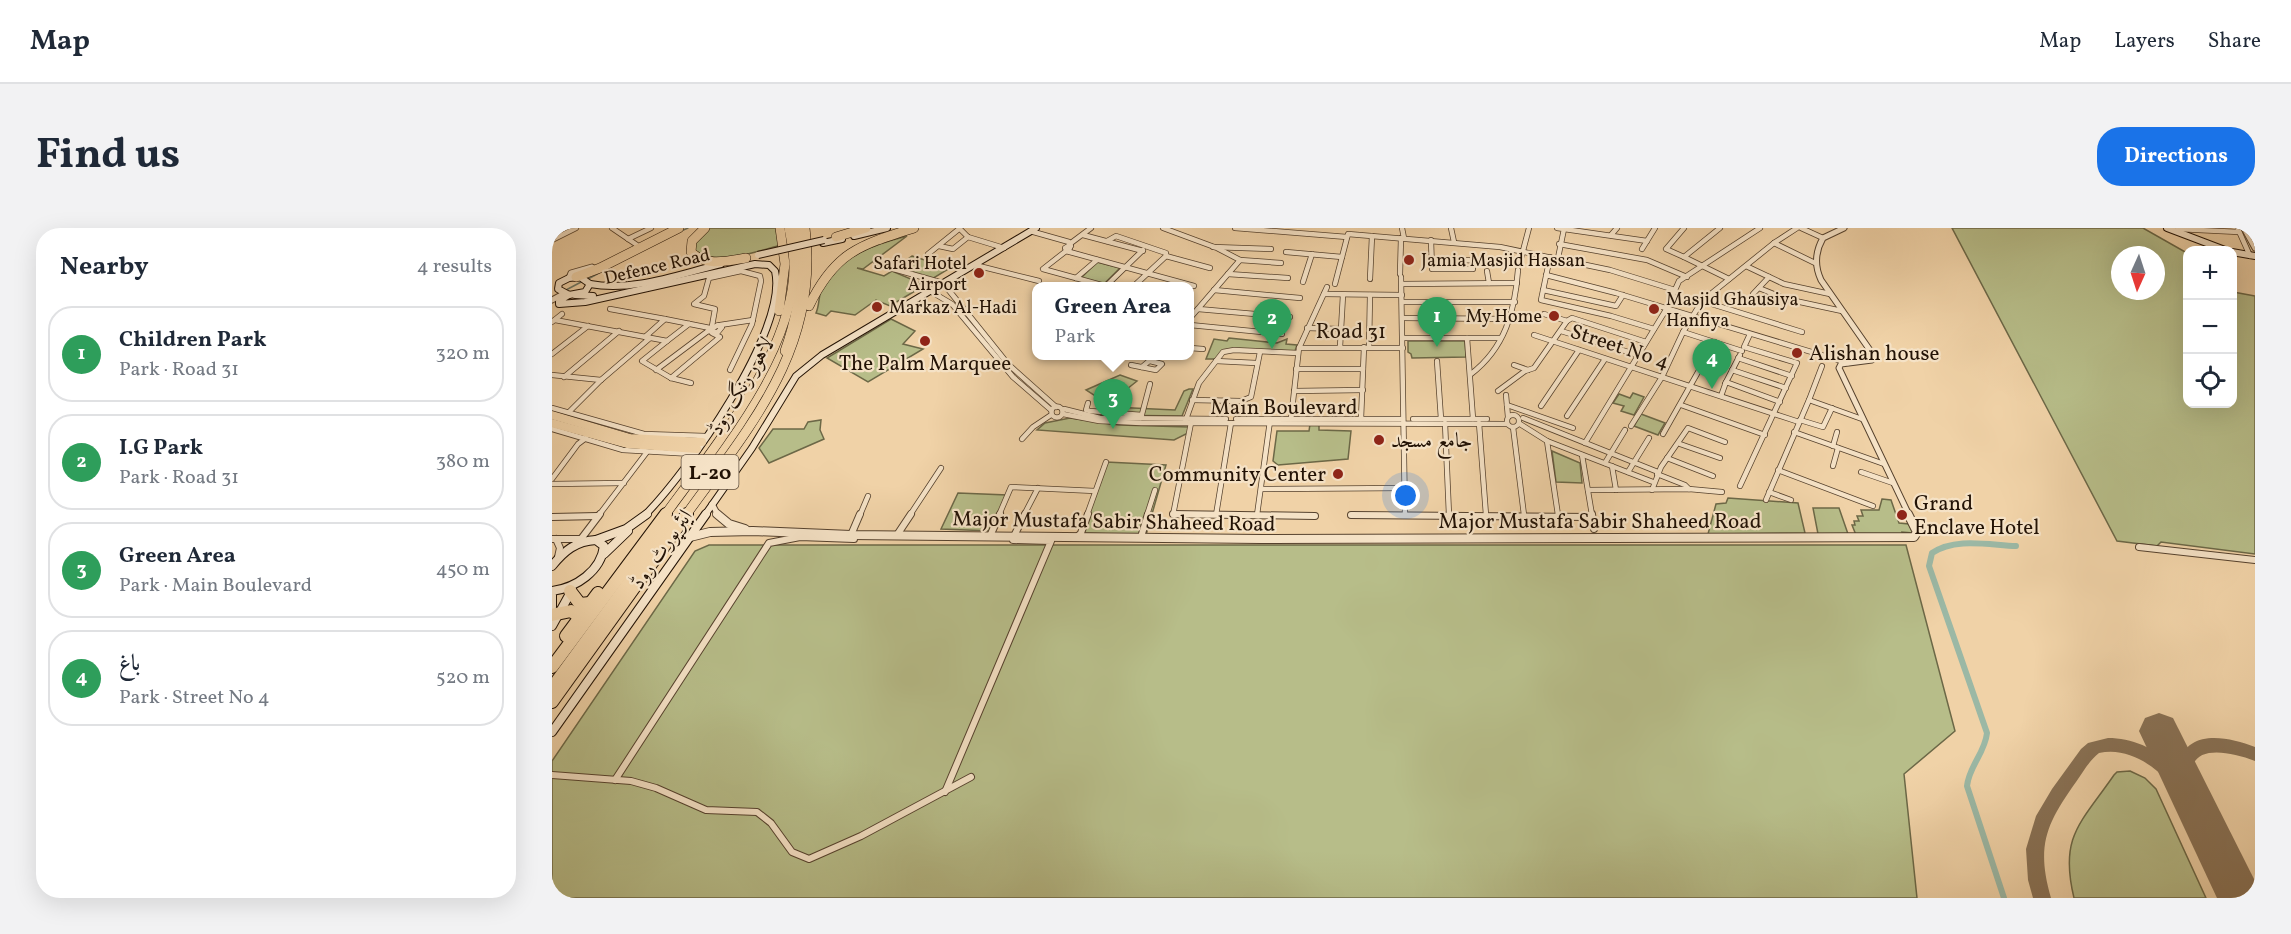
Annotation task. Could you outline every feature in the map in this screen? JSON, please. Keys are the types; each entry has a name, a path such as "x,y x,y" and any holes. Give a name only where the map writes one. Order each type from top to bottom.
{"highway":[{"path":"572,277 600,268 679,228"},
{"path":"705,228 692,241 691,252 694,256 715,261 746,258"},
{"path":"552,656 700,457 743,393 759,363 776,320 784,284 784,239 780,228"},
{"name":"لاہور رنگ روڈ","path":"552,667 690,481 750,394 771,354 790,297 793,255 789,228"},
{"name":"لاہور رنگ روڈ","path":"552,688 730,444 776,369 789,339 800,293 800,237 797,228"},
{"path":"801,325 809,282 806,228"},
{"path":"836,237 866,228"},
{"path":"552,702 753,421 781,372 818,284 844,256 873,241 914,228"},
{"path":"572,589 580,604 590,603"},
{"path":"554,612 571,611 577,615 578,619"}],"main road":[{"name":"Defence Road","path":"823,241 877,228"},
{"name":"Defence Road","path":"569,294 581,297 591,296 887,228"},
{"path":"2167,228 2214,246"},
{"name":"ایئرپورٹ روڈ","path":"552,732 767,425 801,371 817,359 1031,231"},
{"path":"2237,253 2252,256"},
{"name":"Defence Road","path":"590,284 602,286 633,284 759,257"},
{"path":"554,612 602,556 648,513 738,388 760,342 774,297 777,273 775,268 765,264 750,265 585,302 560,305 558,303 569,294"},
{"path":"572,277 584,278 590,284 585,292 569,294 555,291 559,283 572,277"},
{"path":"552,415 603,426 636,439 699,445"},
{"path":"552,423 588,436 631,445 699,445"},
{"path":"552,566 558,557 584,539 596,540 633,526"},
{"path":"596,540 604,546 602,556"},
{"path":"552,626 554,612 552,591 572,589"}],"street":[{"path":"552,240 576,228"},
{"path":"614,228 637,245"},
{"path":"628,239 651,228"},
{"path":"572,277 572,273 603,263 670,228"},
{"path":"928,254 959,228 968,237 1004,248"},
{"path":"1088,282 1043,269 1091,228"},
{"path":"1164,228 1233,254 1241,260 1281,262"},
{"path":"1235,228 1431,240 1524,251 1610,270 1675,290"},
{"path":"1335,284 1350,228"},
{"path":"1402,228 1400,275 1403,318 1405,516"},
{"path":"1451,228 1454,242"},
{"path":"1448,260 1520,263 1529,228"},
{"path":"1557,228 1647,241"},
{"path":"1611,236 1617,228"},
{"path":"1642,249 1655,228"},
{"path":"1684,228 1666,249 1729,279"},
{"path":"1684,257 1720,228"},
{"path":"1585,443 1667,308 1679,282 1760,228"},
{"path":"1631,426 1662,377 1683,332 1702,301 1774,243 1799,228 1823,238"},
{"path":"1546,276 1623,295 1848,363 1872,360 1874,356 1817,274 1815,263 1817,248 1823,238 1840,228"},
{"path":"1558,258 1559,244 1564,229"},
{"path":"2178,229 2240,229"},
{"path":"2240,229 2255,248"},
{"path":"2240,229 2252,256"},
{"path":"1031,231 1062,242 1072,254 1180,282"},
{"path":"1083,235 1143,250"},
{"path":"1107,241 1116,236 1166,253 1166,256 1210,268"},
{"path":"1370,279 1372,236"},
{"path":"939,246 955,248 968,237"},
{"path":"1431,240 1432,269 1473,269"},
{"path":"1774,243 1815,263"},
{"path":"1559,244 1647,260 1687,277"},
{"path":"1109,282 1148,247"},
{"path":"1212,248 1270,249"},
{"path":"1194,314 1228,273 1254,248"},
{"path":"1286,252 1342,257"},
{"path":"1303,282 1312,254"},
{"path":"1138,282 1166,256"},
{"path":"1550,257 1542,301 1594,312 1654,329"},
{"path":"1076,279 1097,260"},
{"path":"876,264 941,284 1008,364 1053,411"},
{"path":"975,265 1039,281"},
{"path":"1746,266 1784,284 1830,294"},
{"path":"1471,374 1489,359 1509,319 1515,302 1518,270"},
{"path":"1487,271 1489,284"},
{"path":"711,330 715,309 694,303 704,296 710,278 741,272 758,275 762,281 753,322 730,370"},
{"path":"1228,273 1288,278"},
{"path":"1754,294 1769,277"},
{"path":"1402,284 1517,284"},
{"path":"1291,419 1298,351 1327,287"},
{"path":"1759,288 1786,299 1842,311"},
{"path":"1214,290 1300,298"},
{"path":"1543,290 1616,306 1623,295"},
{"path":"930,291 952,304 1013,377 1053,411"},
{"path":"552,300 569,294"},
{"path":"1324,294 1515,302"},
{"path":"1340,347 1343,295"},
{"path":"1361,419 1370,295"},
{"path":"1702,301 1802,332"},
{"path":"1594,312 1599,302"},
{"path":"552,306 560,305"},
{"path":"610,309 689,324 711,330 720,337 671,378"},
{"path":"1198,309 1290,317"},
{"path":"554,321 562,314"},
{"path":"1544,314 1567,321"},
{"path":"1403,318 1509,319"},
{"path":"1498,391 1533,368 1567,321 1572,318 1646,342"},
{"path":"569,412 665,320"},
{"path":"554,321 667,341"},
{"path":"656,370 700,335 721,327 753,322"},
{"path":"689,324 642,361 671,378 691,383"},
{"path":"552,354 588,326"},
{"path":"1194,326 1282,334"},
{"path":"1307,328 1340,329"},
{"path":"1561,331 1638,355"},
{"path":"564,377 619,332"},
{"path":"1683,332 1797,363 1740,486"},
{"path":"1723,388 1750,334"},
{"name":"Street No 4","path":"1534,336 1775,414 1823,427 1832,408"},
{"path":"1403,338 1500,338"},
{"path":"1467,338 1473,419"},
{"path":"1664,434 1715,342"},
{"name":"Road 31","path":"1216,361 1223,352 1230,350 1260,352 1340,347 1403,348"},
{"path":"1194,348 1203,349"},
{"path":"1541,406 1579,350"},
{"path":"1192,400 1241,401 1249,399 1253,395 1256,363 1260,352"},
{"path":"1738,358 1792,376"},
{"path":"1567,416 1605,359"},
{"path":"1256,363 1216,361 1199,383 1187,422 1173,515 1315,516"},
{"path":"1437,361 1449,516"},
{"path":"1131,365 1156,370 1162,364 1150,362 1142,367"},
{"name":"Major Mustafa Sabir Shaheed Road","path":"753,531 1077,537 1916,536 1917,532 1839,368 1841,364 1848,363"},
{"path":"1514,365 1528,370"},
{"path":"1766,500 1822,366"},
{"path":"1296,369 1364,369"},
{"path":"1732,370 1786,388"},
{"path":"552,375 601,380"},
{"path":"1721,396 1726,382"},
{"path":"1726,382 1780,402"},
{"path":"1106,413 1116,383"},
{"path":"1088,403 1086,410 1096,417 1106,413 1142,417 1150,384"},
{"path":"1294,391 1363,390"},
{"path":"1506,395 1507,420 1513,427 1524,516"},
{"path":"1809,400 1862,419"},
{"path":"1507,405 1573,428"},
{"path":"1681,405 1765,435"},
{"path":"552,408 569,412 603,426"},
{"path":"1022,439 1053,411 1064,411"},
{"name":"Main Boulevard","path":"1053,411 1096,417 1187,422 1231,423 1291,419 1403,421"},
{"path":"1513,427 1529,412"},
{"path":"1507,420 1514,416 1547,441 1653,482"},
{"name":"Main Boulevard","path":"1096,417 1142,417 1187,422 1443,421 1479,423 1507,420"},
{"name":"Main Boulevard","path":"1443,421 1507,420"},
{"path":"1257,515 1270,421"},
{"path":"1521,421 1611,453 1686,484 1689,489"},
{"path":"1216,516 1231,423"},
{"path":"1479,423 1486,516"},
{"path":"552,479 588,436 603,426"},
{"path":"1652,490 1658,473 1667,458 1680,444 1688,428 1725,442"},
{"path":"552,429 588,436 615,449 647,452 699,445"},
{"path":"1605,463 1625,430"},
{"path":"1794,432 1884,464"},
{"path":"1833,466 1837,432"},
{"path":"1628,472 1648,438"},
{"path":"1547,441 1558,516"},
{"path":"1680,444 1720,458"},
{"path":"554,539 584,539 598,516 647,452"},
{"path":"1582,455 1594,529"},
{"path":"1667,458 1713,476"},
{"path":"1077,537 1081,532 1106,462"},
{"path":"1612,466 1616,490"},
{"path":"897,535 941,468"},
{"path":"1778,470 1874,506"},
{"path":"1861,472 1893,483"},
{"path":"552,484 624,483"},
{"path":"990,536 1011,487 1095,491"},
{"path":"1014,536 1038,488"},
{"path":"1261,489 1405,488"},
{"path":"1588,490 1689,489 1722,492"},
{"path":"1141,537 1155,490"},
{"path":"1769,492 1791,500"},
{"path":"851,534 868,496"},
{"path":"712,504 716,514 725,523 753,531"},
{"path":"1351,515 1592,517"},
{"path":"552,517 598,516"},
{"path":"689,538 710,532 753,531"},
{"path":"615,780 770,543 780,539 796,538 1051,541 945,792"},
{"path":"554,539 560,548 558,557"},
{"path":"2139,547 2255,560"},
{"path":"552,775 615,780 657,789 707,810 756,812 766,819 792,853 809,859 861,836 971,777"}],"green space":[{"path":"710,228 777,228 781,245 723,258 702,255 694,249 696,241"},
{"path":"1952,228 2143,228 2183,251 2183,408 2237,408 2237,293 2255,296 2255,554 2161,542 2157,546 2117,541"},
{"path":"907,236 863,269 857,268 884,276 892,271 925,285 890,306 876,300 855,315 831,311 826,316 816,313 821,289 830,276 848,259 871,247"},
{"path":"912,256 950,268 932,279 897,267"},
{"path":"1097,262 1120,268 1106,282 1081,278"},
{"path":"891,319 915,331 903,344 923,349 868,382 827,358"},
{"path":"1229,338 1277,343 1287,339 1286,344 1297,345 1295,351 1230,349 1215,359 1206,359 1214,339 1227,341"},
{"path":"1408,341 1465,341 1466,357 1412,358 1408,352"},
{"path":"1120,375 1137,381 1117,397 1111,395 1103,401 1086,390"},
{"path":"1193,389 1182,416 1102,415 1112,407 1175,410 1184,391"},
{"path":"1633,393 1644,397 1634,415 1621,411 1624,406 1613,403 1619,394 1630,398"},
{"path":"1641,414 1665,423 1658,435 1634,426"},
{"path":"1070,418 1119,425 1189,427 1188,433 1174,440 1037,430 1045,423"},
{"path":"821,420 820,430 824,439 769,463 759,448 773,429 804,429 808,422"},
{"path":"1310,424 1319,424 1319,430 1351,431 1348,459 1278,465 1273,461 1277,431 1309,431"},
{"path":"1552,451 1580,463 1582,483 1556,482"},
{"path":"1106,462 1166,465 1146,535 1081,533"},
{"path":"958,493 1007,495 992,531 941,529"},
{"path":"1728,498 1798,503 1805,533 1708,534 1716,504 1726,503"},
{"path":"1882,499 1891,500 1899,523 1909,524 1913,533 1902,532 1903,536 1856,535 1852,525 1855,525 1854,521 1859,521 1857,516 1863,516 1861,510 1879,510"},
{"path":"1813,508 1839,508 1848,534 1818,534"},
{"path":"709,545 1906,545 1955,731 1904,774 1917,898 552,898 552,761 695,551"},
{"path":"2130,771 2145,778 2156,789 2206,898 2074,898 2069,859 2076,831 2114,775 2117,772"}],"waterway":[{"path":"681,231 688,228"},
{"path":"2240,228 2251,252"},
{"path":"588,279 599,273"},
{"path":"566,290 583,281"},
{"path":"2004,898 1967,786 1987,733 1929,566 1932,553 1951,545 1972,543 2016,546"}],"taxiway":[{"path":"2042,898 2035,864 2037,835 2048,808 2057,794 2094,748 2115,745 2143,753 2168,770 2190,795"},
{"path":"2187,787 2184,770 2187,758 2193,750 2216,745 2243,749 2255,754"}],"runway":[{"path":"2159,731 2240,898"}],"place":[{"name":"Jamia Masjid Hassan","path":"1409,260"},
{"name":"Safari Hotel Airport","path":"979,273"},
{"name":"Markaz Al-Hadi","path":"877,307"},
{"name":"Masjid Ghausiya Hanfiya","path":"1654,309"},
{"name":"My Home","path":"1554,316"},
{"name":"The Palm Marquee","path":"925,341"},
{"name":"Children Park","path":"1437,347"},
{"name":"I.G Park","path":"1272,349"},
{"name":"Alishan house","path":"1797,353"},
{"name":"باغ","path":"1712,389"},
{"name":"Green Area","path":"1113,429"},
{"name":"جامع مسجد","path":"1379,440"},
{"name":"Community Center","path":"1338,474"},
{"name":"Grand Enclave Hotel","path":"1902,515"}]}
